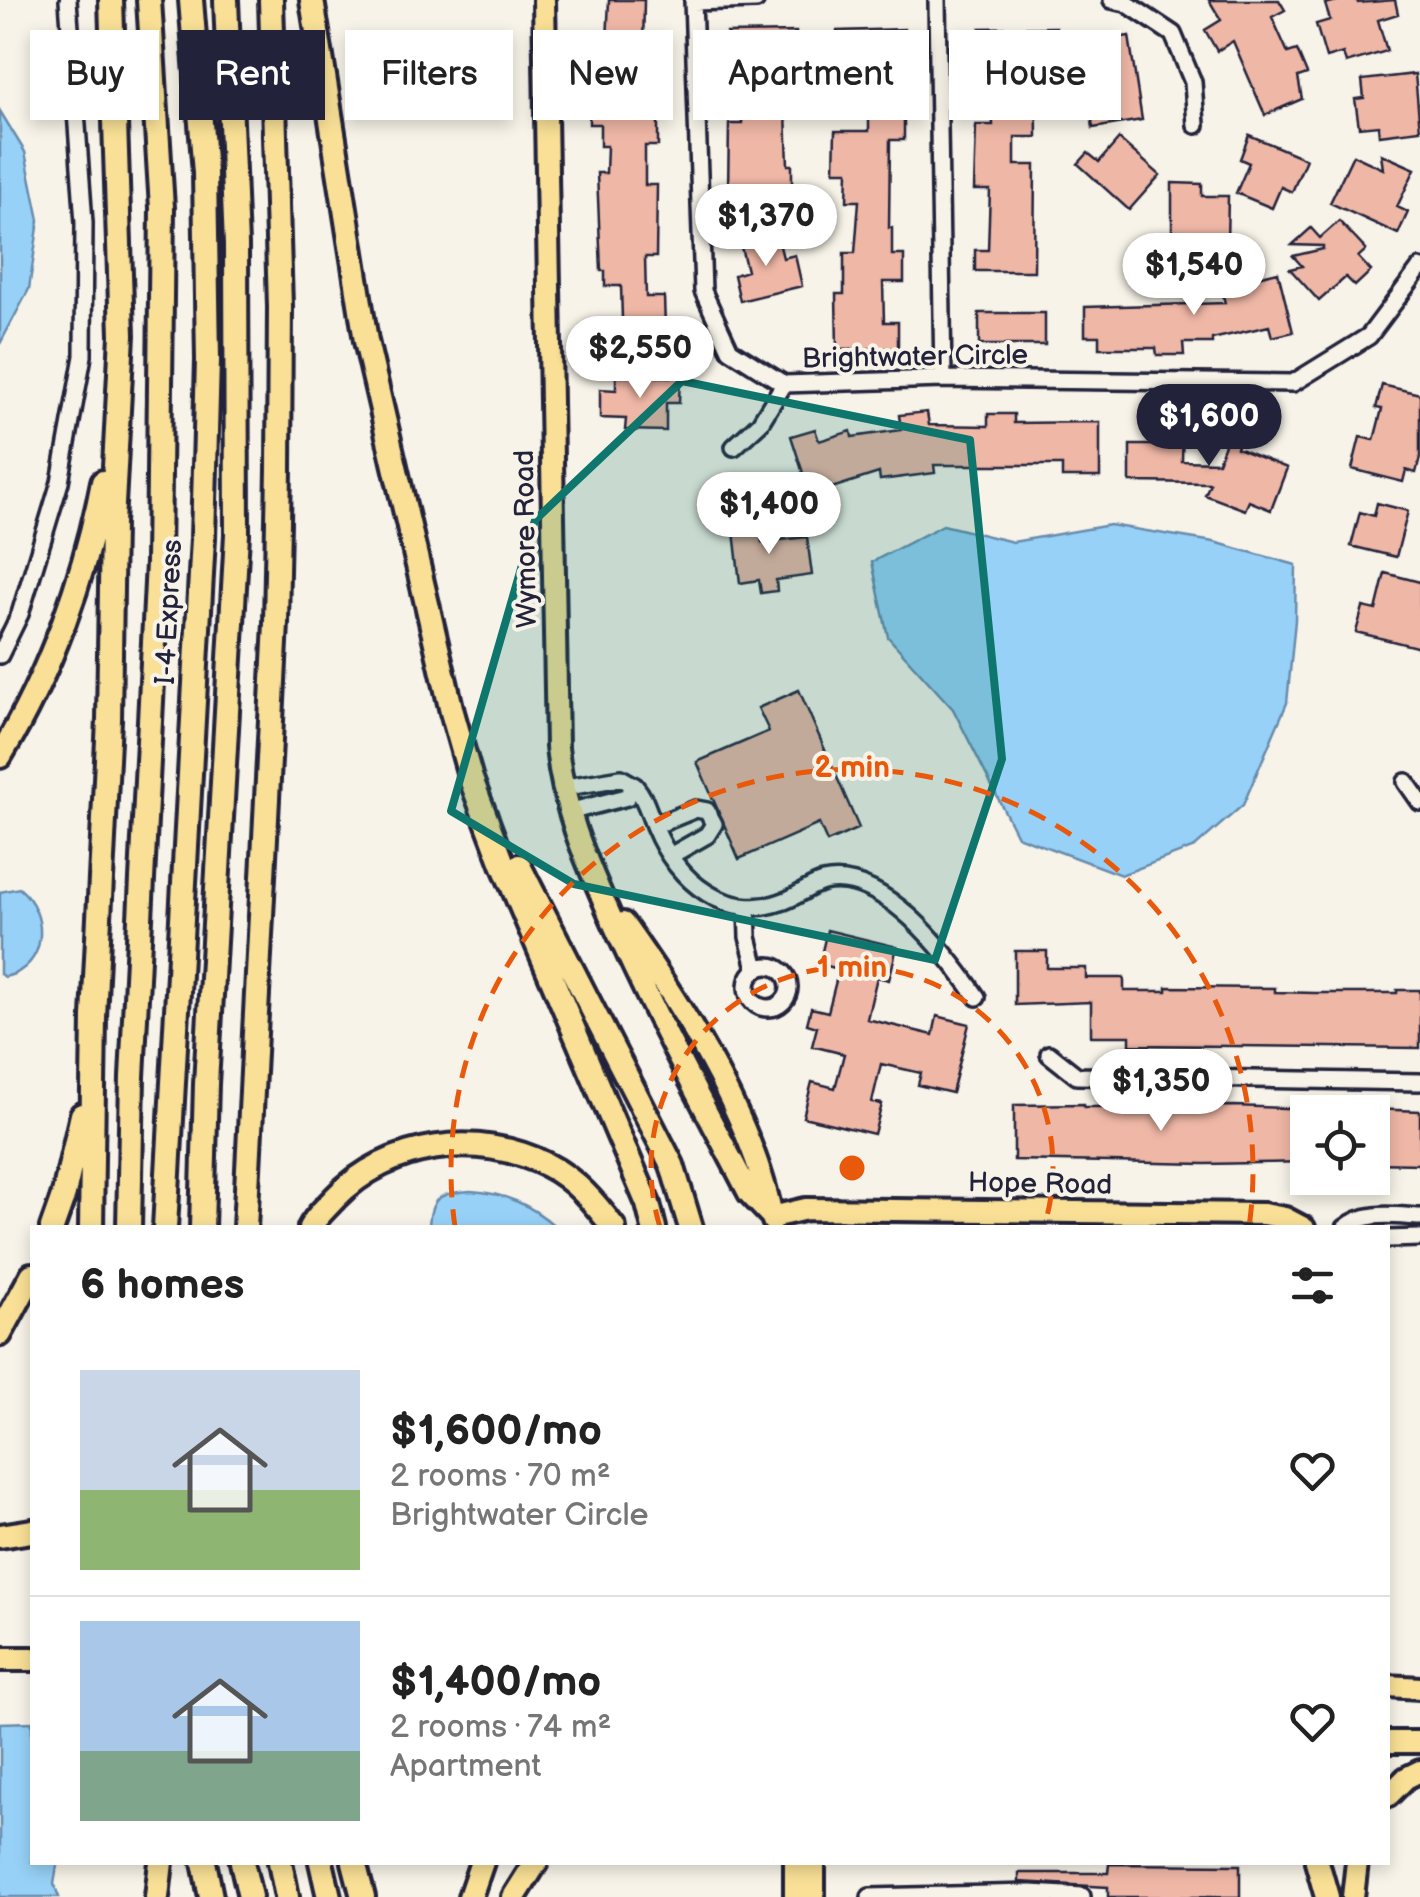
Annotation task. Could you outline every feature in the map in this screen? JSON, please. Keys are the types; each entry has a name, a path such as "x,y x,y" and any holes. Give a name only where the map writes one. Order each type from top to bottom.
{"highway":[{"path":"91,1225 94,1018 122,335 110,0"},
{"path":"130,1225 132,1077 158,563 162,208 150,0"},
{"name":"I-4 Express","path":"165,1225 203,538 208,360 205,173 191,0"},
{"path":"202,1225 206,1084 237,534 236,245 226,0"},
{"path":"245,1225 276,623 279,489 280,307 270,0"},
{"path":"312,0 366,341 452,712 503,864 648,1204 653,1225"},
{"path":"0,756 36,688 86,553 108,454 122,335"},
{"path":"452,712 521,871 672,1165 690,1225"},
{"path":"53,1225 80,1124 94,1018"},
{"path":"313,1225 350,1183 395,1156 446,1144 498,1148 548,1165 590,1196 612,1225"},
{"path":"0,1334 30,1279"},
{"path":"0,1536 30,1530"},
{"path":"157,1897 161,1865"},
{"path":"205,1865 212,1897"},
{"path":"243,1865 250,1897"},
{"path":"281,1865 287,1897"},
{"path":"322,1865 330,1897"},
{"path":"355,1865 363,1897"},
{"path":"470,1897 481,1865"},
{"path":"514,1897 534,1865"},
{"path":"1318,1865 1327,1897"}],"main road":[{"name":"Wymore Road","path":"544,0 557,747 562,788 580,851 638,980 749,1193 774,1222"},
{"name":"Hope Road","path":"774,1222 806,1208 1178,1220 1264,1214 1298,1225"},
{"path":"1390,1686 1420,1688"},
{"path":"1390,1742 1420,1742"},
{"path":"1390,1794 1420,1771"},
{"path":"795,1897 796,1865"},
{"path":"814,1865 814,1897"},
{"path":"1354,1897 1357,1865"}],"street":[{"path":"0,655 20,614 60,482 82,356 84,223 68,0"},
{"path":"693,1 756,0"},
{"path":"936,0 943,379"},
{"path":"1112,0 1126,2 1172,34 1193,82 1196,125"},
{"name":"Brightwater Circle","path":"693,1 703,291 730,350 784,384 943,379 1293,382 1369,336 1420,268"},
{"path":"734,447 760,423 784,384"},
{"path":"562,788 620,778 635,786 644,797 670,856 709,895 746,908 780,903 823,882 858,885 905,909 977,996"},
{"path":"1406,782 1420,802"},
{"path":"568,812 627,798 635,786"},
{"path":"654,826 696,808 707,811 714,824 707,836 670,856"},
{"path":"746,908 756,968"},
{"path":"1049,1054 1078,1076 1420,1082"},
{"path":"1348,1225 1374,1216 1420,1217"},
{"path":"1390,1239 1420,1238"},
{"path":"870,1897 1031,1892 1082,1896"}],"highlighted area":[{"path":"682,381 970,440 1002,759 935,960 574,884 451,811 535,520"}],"water":[{"path":"0,111 25,152 39,220 29,289 0,344"},
{"path":"943,525 1013,542 1110,525 1214,542 1296,565 1287,703 1243,805 1195,847 1121,875 1017,836 953,709 888,637 872,562"},
{"path":"19,888 36,911 40,938 30,962 5,977 0,974 0,892"},
{"path":"452,1193 495,1194 537,1212 553,1225 429,1225 435,1202"},
{"path":"30,1722 30,1865 59,1865 54,1884 59,1897 0,1897 0,1723"}],"building":[{"path":"609,0 644,0 643,30 608,30"},
{"path":"1209,0 1279,0 1285,10 1272,17 1288,53 1297,50 1307,74 1298,77 1302,99 1265,115 1233,41 1217,51 1205,30 1221,20"},
{"path":"1341,0 1395,0 1398,14 1378,20 1387,51 1346,63 1343,53 1326,58 1316,24 1330,20 1325,4"},
{"path":"1056,27 1056,30 980,30"},
{"path":"1129,36 1142,120 1093,128 1092,120 1121,120 1121,37"},
{"path":"1415,74 1420,130 1379,135 1378,125 1359,127 1355,99 1364,98 1362,80"},
{"path":"589,120 658,120 658,146 645,146 645,185 657,185 656,257 645,257 646,297 664,297 665,327 678,326 679,350 623,352 621,286 605,286 605,271 601,271 597,173 606,173 607,146 600,146 600,124 589,124"},
{"path":"742,120 786,120 792,192 781,192 781,218 742,218 742,191 728,191 729,124 742,124"},
{"path":"869,120 904,120 904,140 890,140 889,228 892,255 904,255 904,282 883,282 884,322 898,322 898,348 837,349 836,294 844,294 844,253 855,253 859,201 847,201 848,171 834,171 835,131 869,131"},
{"path":"993,120 1037,120 1037,137 1015,137 1015,165 1035,165 1034,271 975,271 975,250 988,250 990,190 974,190 976,125 993,125"},
{"path":"1249,135 1306,159 1292,192 1281,187 1272,208 1236,193 1249,163 1240,159"},
{"path":"1119,139 1160,175 1129,210 1078,164 1088,153 1099,162"},
{"path":"1381,154 1415,169 1397,207 1408,212 1398,234 1330,203 1353,155 1383,169"},
{"path":"1172,183 1202,184 1202,196 1228,196 1227,244 1172,243"},
{"path":"1339,221 1366,250 1358,257 1371,271 1355,286 1346,277 1319,301 1290,269 1302,266 1293,256 1323,246 1292,245 1311,228 1320,238"},
{"path":"777,234 783,258 795,255 802,286 740,301 734,275 747,271 740,243"},
{"path":"1250,267 1253,278 1278,272 1293,332 1272,337 1269,326 1212,339 1212,343 1183,343 1184,355 1157,355 1156,348 1099,348 1099,336 1085,336 1085,307 1225,303 1221,288 1232,285 1229,271"},
{"path":"979,313 1045,313 1045,345 979,345"},
{"path":"616,376 680,377 679,403 666,403 666,431 625,430 626,419 600,418 600,389 616,390"},
{"path":"1382,385 1420,394 1420,457 1416,473 1406,470 1403,482 1352,469 1360,437 1374,440 1382,409 1376,408"},
{"path":"927,412 929,425 988,426 988,414 1014,414 1014,423 1100,422 1100,477 1062,477 1062,465 934,465 935,473 880,480 879,473 810,495 791,436 815,429 819,441 851,431 852,437 901,430 899,415"},
{"path":"1160,423 1183,423 1182,461 1218,462 1231,429 1242,433 1237,448 1287,468 1271,510 1249,501 1245,510 1205,495 1210,483 1130,482 1130,445 1159,445"},
{"path":"1377,503 1408,511 1396,557 1351,546 1360,512 1374,516"},
{"path":"759,520 762,542 807,537 812,575 776,580 777,591 761,593 759,580 740,583 733,523"},
{"path":"1385,573 1420,582 1420,648 1356,632 1363,607 1376,610"},
{"path":"799,690 859,828 827,842 819,824 739,859 697,762 769,731 758,708"},
{"path":"827,930 897,947 889,980 877,977 867,1019 933,1035 937,1016 969,1024 952,1093 918,1085 921,1073 881,1064 872,1102 882,1104 874,1134 803,1117 812,1082 835,1088 844,1054 812,1046 817,1027 807,1024 811,1008 828,1012 839,969 819,964"},
{"path":"1015,951 1047,951 1047,968 1086,968 1086,978 1124,978 1124,991 1167,991 1167,987 1275,988 1275,992 1315,993 1420,990 1420,1048 1130,1045 1130,1036 1091,1036 1091,1002 1015,1005"},
{"path":"1014,1105 1290,1108 1290,1162 1014,1160"},
{"path":"1390,1110 1420,1111 1420,1164 1390,1163"},
{"path":"1109,1865 1240,1865 1240,1897 1108,1897 1108,1887 1019,1882 1019,1873 1108,1873"}]}
